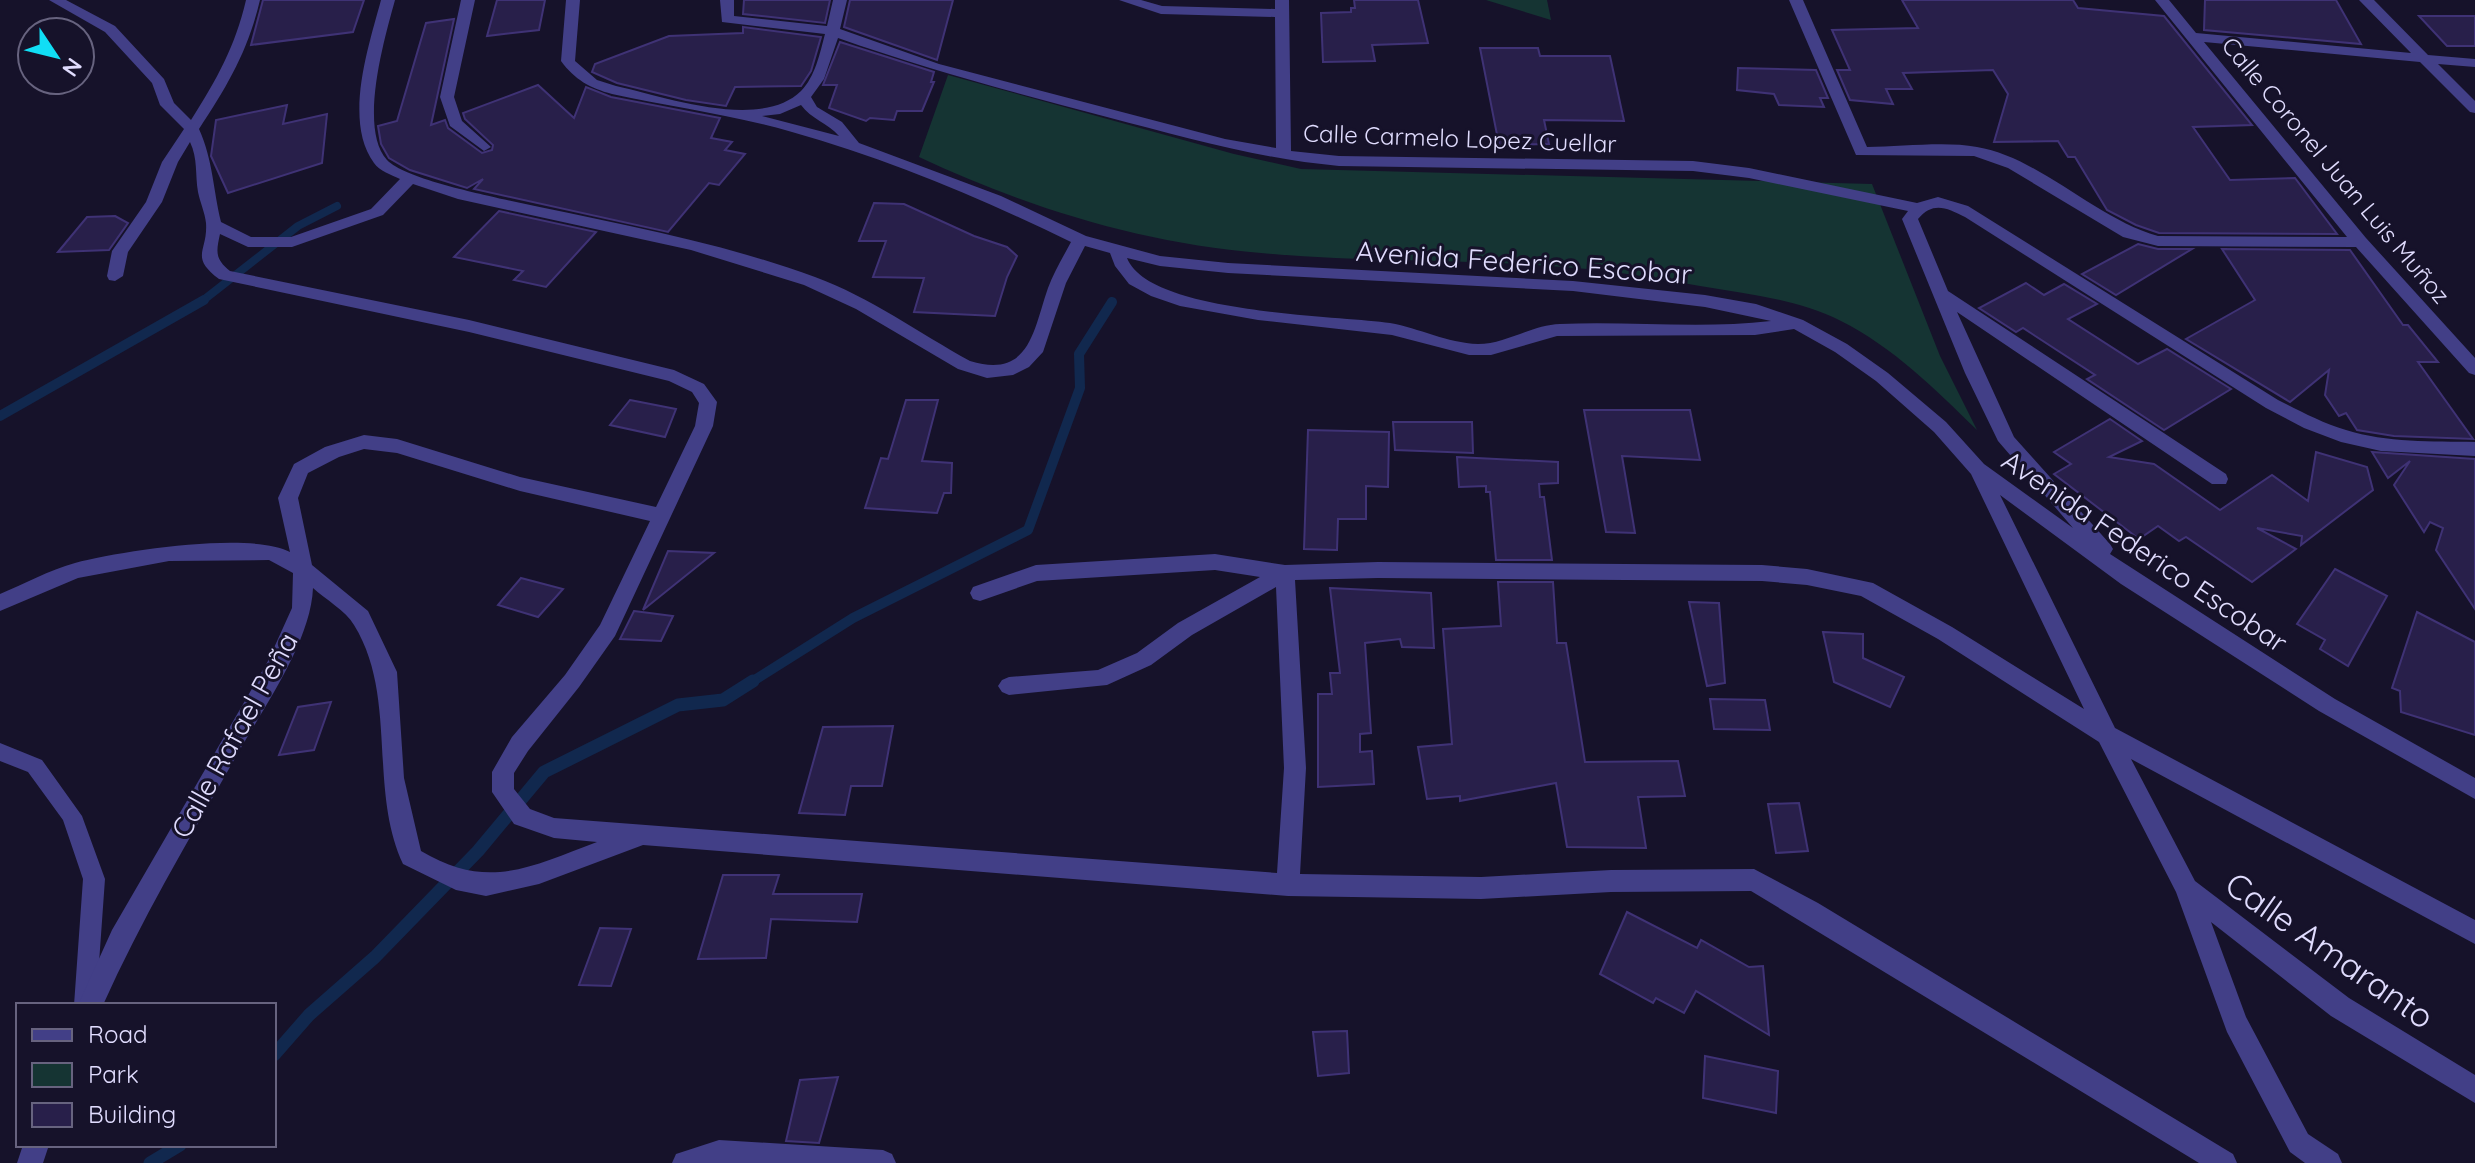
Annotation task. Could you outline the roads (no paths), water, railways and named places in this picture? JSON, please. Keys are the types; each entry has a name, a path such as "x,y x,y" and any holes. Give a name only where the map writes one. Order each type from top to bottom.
{"street":[{"path":"56,0 110,29 159,82 167,105 192,129 204,156 205,188 214,225 208,253 212,265 225,275 469,326 674,376 698,388 708,402 704,426 608,630 572,681 520,744 503,772 503,792 522,817 554,828 1288,885 1481,888 1611,881 1754,880 2224,1163"},
{"path":"115,276 120,251 135,234 154,202 170,162 243,41 253,0"},
{"path":"388,0 366,104 370,134 381,163 410,178 542,214 694,246 810,281 862,305 964,365 987,372 1007,371 1023,363 1037,348 1058,283 1080,240"},
{"path":"468,0 447,97 455,123 484,147"},
{"name":"Avenida Federico Escobar","path":"573,0 568,61 577,73 592,83 612,90 792,127 854,146 995,199 1080,240 1160,261 1228,268 1573,286 1640,293 1756,310 1797,324 1841,348 1882,377 1940,427 1977,469 2128,578 2327,705 2475,789"},
{"name":"Calle Carmelo Lopez Cuellar","path":"727,0 727,19 832,31 934,67 1224,143 1284,155 1339,161 1693,166 1749,173 1833,193 1917,208 1933,202 1951,204 2272,404 2319,428 2391,445 2475,449"},
{"path":"719,113 767,113 804,98 815,87 840,0"},
{"path":"1126,0 1161,10 1282,6 1284,155"},
{"path":"1796,0 1861,152 1976,151 2013,165 2129,233 2158,241 2360,242"},
{"name":"Calle Coronel Juan Luis Muñoz","path":"2162,0 2360,242 2475,369"},
{"path":"2366,0 2475,109"},
{"path":"2192,37 2475,63"},
{"path":"167,105 185,107 212,97"},
{"path":"804,98 812,110 837,125 854,146"},
{"path":"214,225 248,242 292,242 377,212 410,178"},
{"path":"1917,208 1910,219 2007,441 2128,578"},
{"path":"1117,249 1120,265 1137,282 1161,293 1233,309 1392,329 1450,347 1481,350 1502,347 1538,332 1557,330 1755,329 1797,324"},
{"path":"1940,293 2219,479"},
{"name":"Calle Rafael Peña","path":"89,1003 121,938 277,665 302,608 303,569 288,498 301,469 332,452 364,442 397,446 520,484 662,516"},
{"path":"1977,469 2107,735 2187,889 2236,1023 2299,1143 2329,1163"},
{"path":"0,603 75,571 169,553 272,552 303,569 361,617 386,672 393,778 411,857 435,872 485,885 519,879 646,834"},
{"path":"980,593 1036,573 1215,562 1285,573 1378,570 1762,573 1807,577 1866,589 1945,633 2107,735 2475,933"},
{"path":"1009,686 1100,679 1144,659 1185,629 1285,573"},
{"path":"1285,573 1295,768 1288,885"},
{"name":"Calle Amaranto","path":"2187,889 2340,1007 2475,1090"},
{"path":"685,1163 719,1153 883,1163"}],"lane":[{"path":"0,752 35,766 72,816 94,879 88,1003"}],"waterway":[{"path":"202,301 298,226 337,206"},
{"path":"0,416 202,301"},
{"path":"750,683 853,618 1028,530 1080,388 1079,354 1112,302"},
{"path":"276,1053 309,1015 375,957 478,851 544,772 678,705 723,700 753,681"},
{"path":"150,1163 177,1147"}]}
